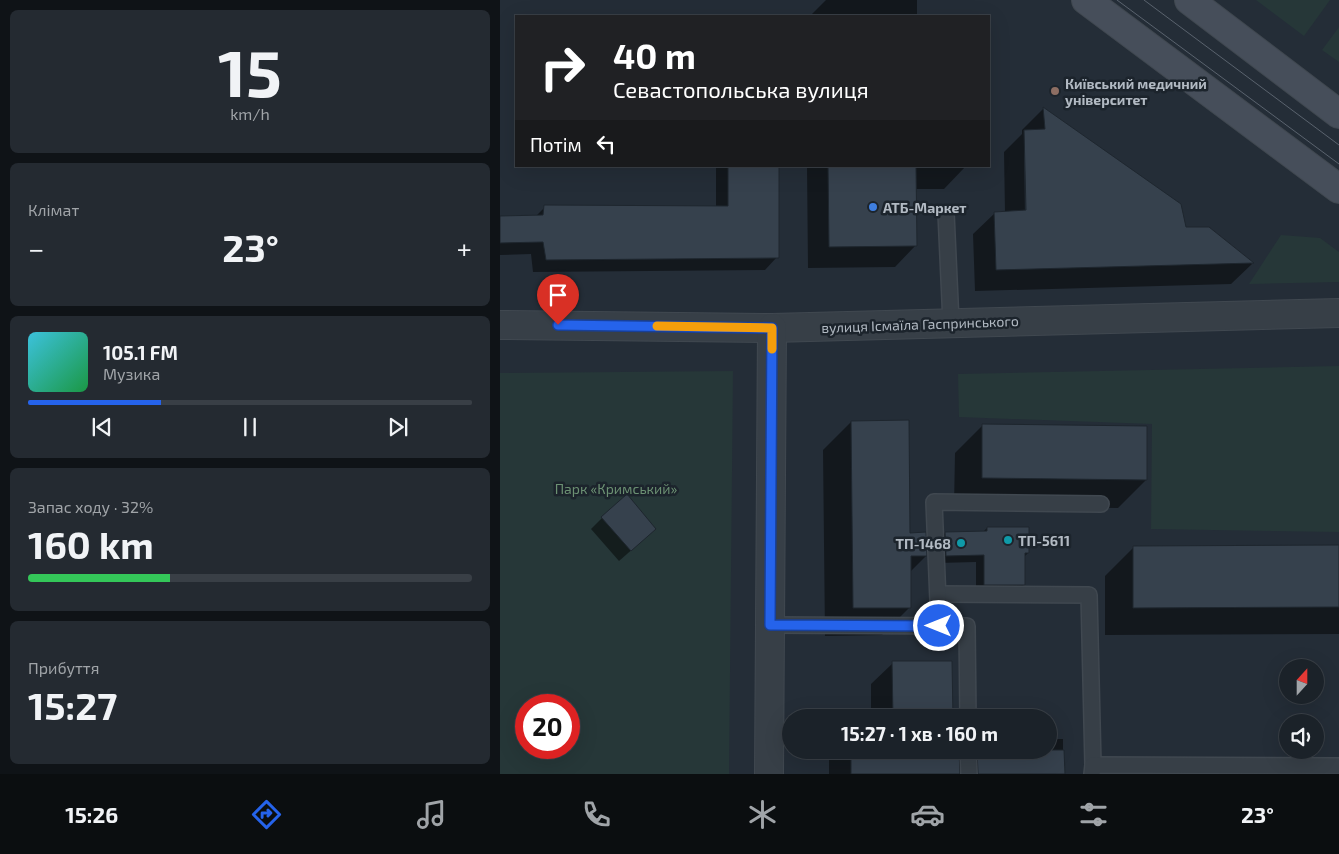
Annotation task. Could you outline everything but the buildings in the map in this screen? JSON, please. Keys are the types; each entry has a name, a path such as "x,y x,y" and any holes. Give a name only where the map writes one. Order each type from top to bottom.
{"main road":[{"path":"1086,0 1339,189"},
{"path":"1189,0 1339,114"}],"street":[{"name":"вулиця Ісмаїла Гаспринського","path":"500,325 772,328 1339,313"},
{"path":"769,774 772,328"}],"lane":[{"path":"946,213 951,323"},
{"path":"939,626 934,502 1101,504"},
{"path":"938,594 1089,595 1092,770 1339,766"},
{"path":"770,625 967,626 968,709"},
{"path":"968,759 969,774"}],"green space":[{"path":"1256,0 1330,0 1304,36"},
{"path":"1339,27 1339,62 1322,50"},
{"path":"1281,235 1320,238 1339,252 1339,282 1249,284"},
{"path":"1339,366 1339,532 1151,529 1152,424 959,417 958,374"},
{"name":"Парк «Кримський»","path":"733,371 729,774 500,774 500,373"}],"tram line":[{"path":"1117,0 1339,164"},
{"path":"1144,0 1339,145"}],"slow traffic":[{"path":"657,326 772,328 772,349"}],"place":[{"name":"Київський медичний університет","path":"1055,91"},
{"name":"АТБ-Маркет","path":"873,207"},
{"name":"ТП-5611","path":"1008,540"},
{"name":"ТП-1468","path":"961,543"}],"route":[{"path":"558,325 772,328 770,625 939,626"}]}
